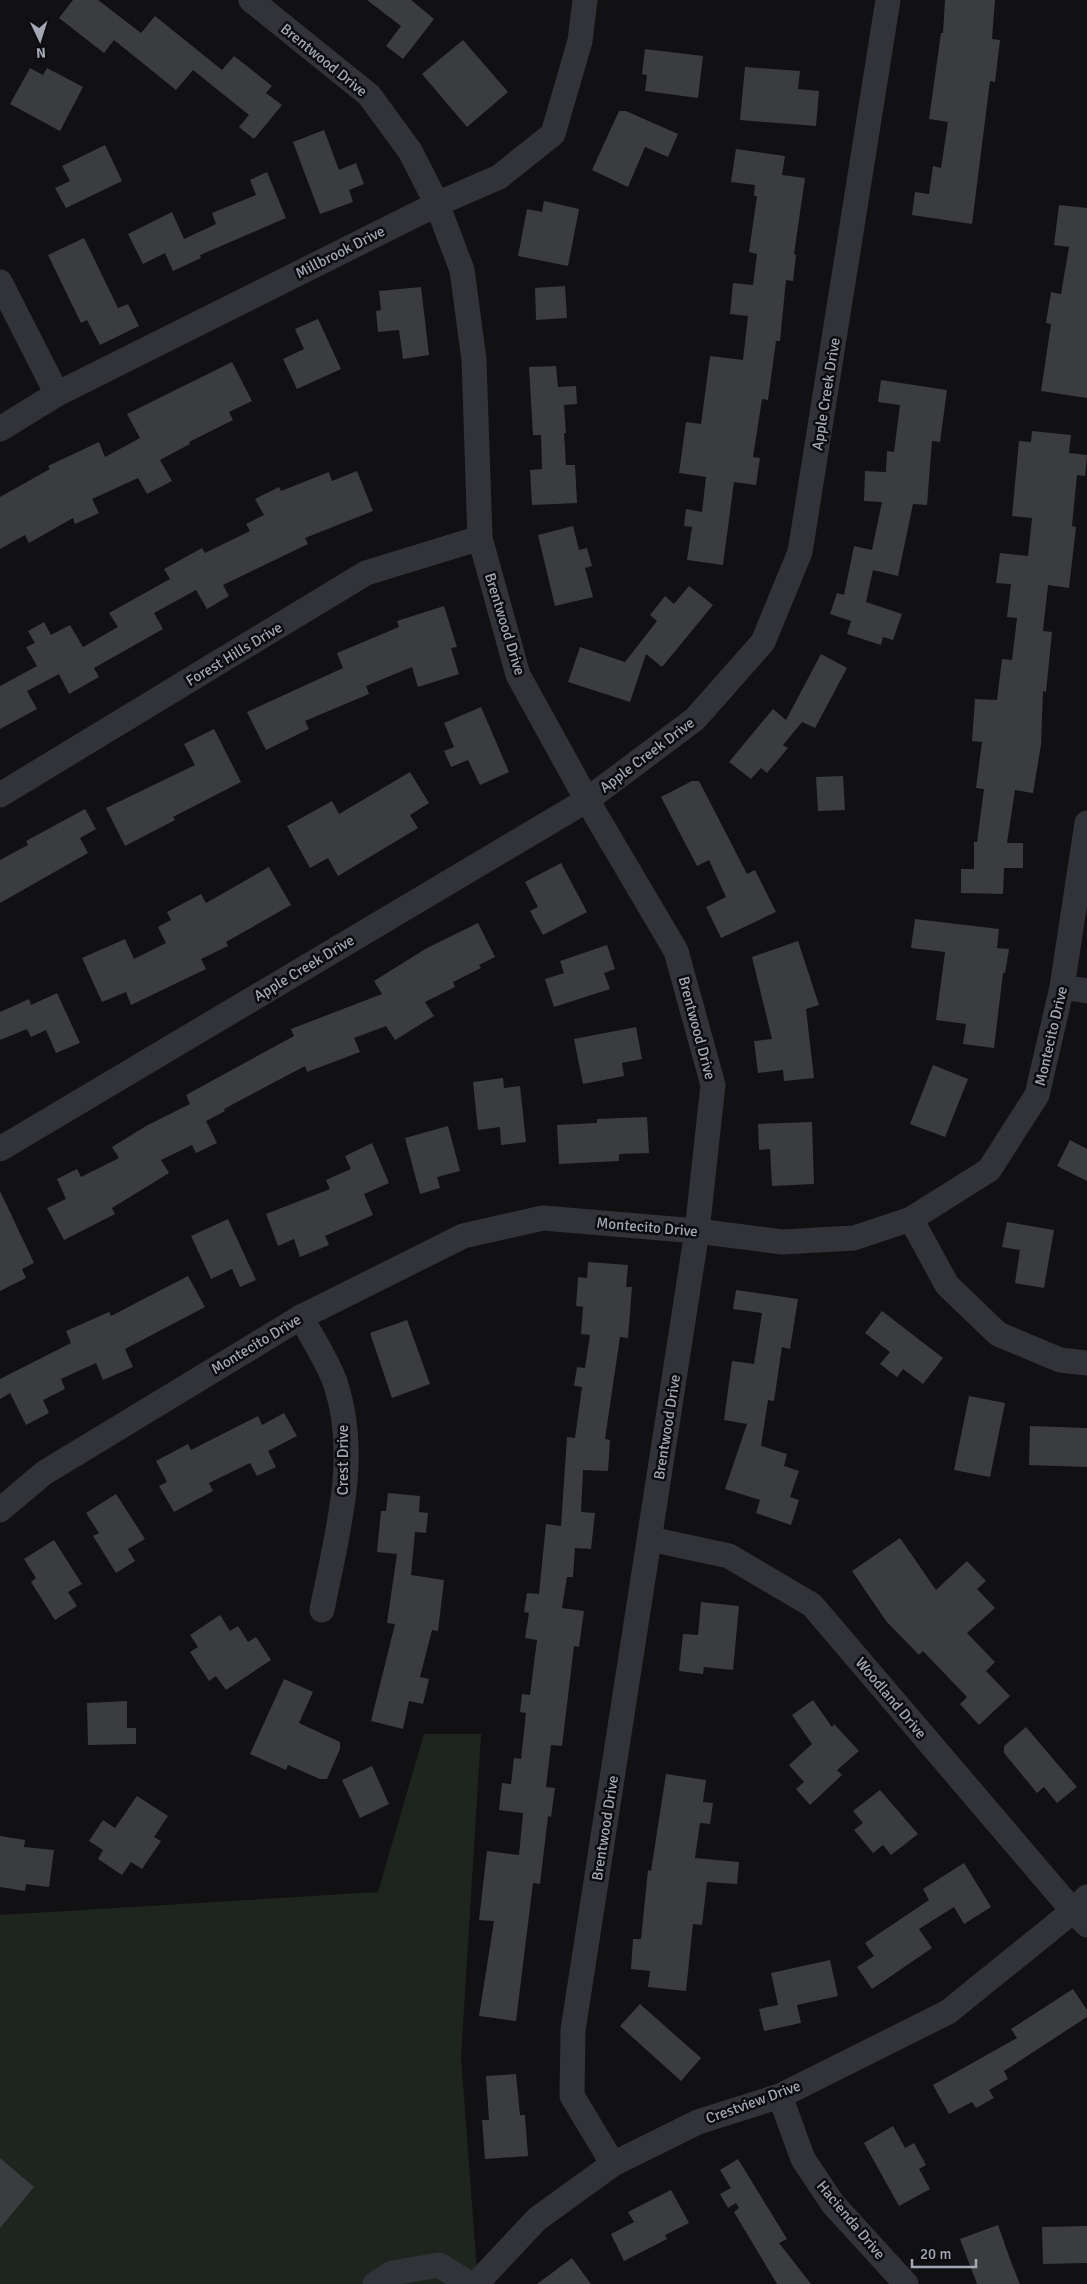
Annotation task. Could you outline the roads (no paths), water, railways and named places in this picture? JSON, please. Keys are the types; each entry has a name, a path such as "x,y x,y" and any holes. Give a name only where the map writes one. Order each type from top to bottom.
{"street":[{"name":"Brentwood Drive","path":"251,0 369,95 410,151 437,204 462,270 474,360 480,538 518,675 587,800 676,951 713,1085 697,1231 573,2030 572,2096 613,2164"},
{"name":"Millbrook Drive","path":"0,429 57,394 437,204 499,177 553,134 580,41 585,0"},
{"name":"Apple Creek Drive","path":"0,1149 587,800 695,719 763,642 800,552 888,0"},
{"path":"0,282 57,394"},
{"name":"Forest Hills Drive","path":"0,795 366,573 480,538"},
{"name":"Montecito Drive","path":"0,1510 44,1473 301,1317 463,1236 543,1218 697,1231 782,1242 854,1238 911,1219 989,1170 1037,1095 1062,988 1087,823"},
{"path":"1062,988 1087,991"},
{"path":"911,1219 947,1286 998,1334 1060,1360 1087,1363"},
{"name":"Crest Drive","path":"301,1317 336,1384 345,1432 346,1486 322,1610"},
{"name":"Woodland Drive","path":"650,1538 729,1556 812,1605 1082,1911"},
{"name":"Crestview Drive","path":"476,2284 536,2219 613,2164 698,2122 780,2096 948,2012 1082,1911"},
{"name":"Hacienda Drive","path":"780,2096 803,2159 833,2204 906,2284"},
{"path":"375,2284 392,2273 439,2266 470,2284"}]}
